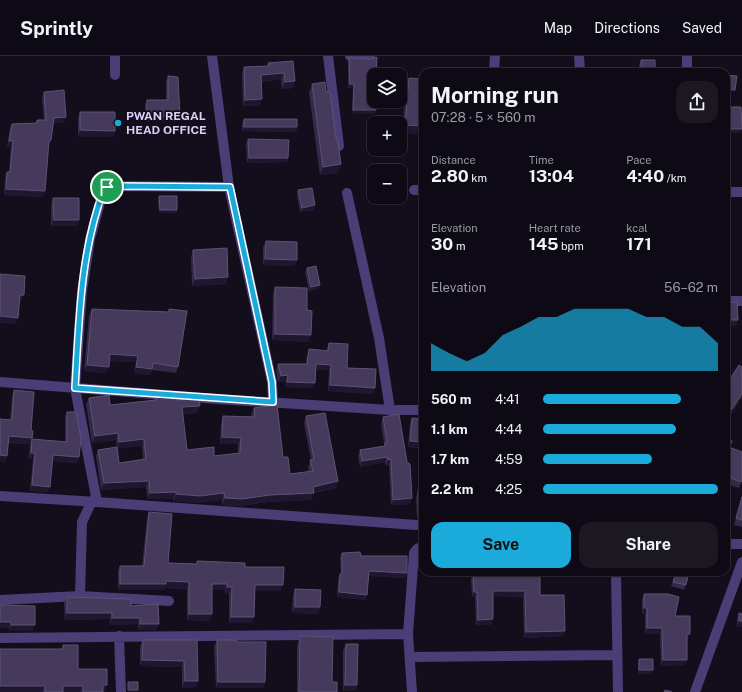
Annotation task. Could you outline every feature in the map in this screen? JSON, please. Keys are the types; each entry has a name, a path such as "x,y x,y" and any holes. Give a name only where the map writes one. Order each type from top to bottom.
{"street":[{"path":"115,56 115,75"},
{"path":"212,56 230,187 272,382 273,402"},
{"path":"328,56 339,146"},
{"path":"350,56 370,56"},
{"path":"494,68 495,56"},
{"path":"579,56 580,68"},
{"path":"687,56 687,68"},
{"path":"80,596 82,522 95,502 75,388 82,291 90,239 103,192 107,187 116,186 230,187"},
{"path":"730,192 742,192"},
{"path":"347,193 379,338 390,410"},
{"path":"730,301 742,301"},
{"path":"0,382 390,410 419,410"},
{"path":"0,496 416,525"},
{"path":"730,544 742,544"},
{"path":"412,692 408,634 414,553 419,548"},
{"path":"695,692 742,562"},
{"path":"616,576 618,692"},
{"path":"0,600 80,596 169,601"},
{"path":"0,638 408,634"},
{"path":"119,636 121,692"},
{"path":"410,657 618,655"}],"building":[{"path":"377,57 376,68 367,68 367,108 376,108 376,110 353,110 354,84 350,84 349,58 371,59"},
{"path":"641,60 655,60 655,68 641,68"},
{"path":"293,61 295,81 285,82 284,73 261,75 262,99 245,100 244,67 269,66 268,63"},
{"path":"730,75 737,76 735,90 730,89"},
{"path":"168,76 178,77 180,117 147,117 147,100 168,100"},
{"path":"409,78 419,79 419,126 407,125 407,116 406,116"},
{"path":"325,82 326,92 330,92 341,164 323,167 312,84"},
{"path":"64,90 66,117 54,118 51,140 49,141 45,191 6,189 7,172 10,172 13,141 9,141 12,124 37,123 37,120 46,120 44,92"},
{"path":"730,107 741,107 742,129 730,129"},
{"path":"80,112 115,112 115,131 80,130"},
{"path":"244,119 297,119 297,127 244,127"},
{"path":"248,139 289,140 288,158 249,158"},
{"path":"312,188 315,205 302,208 298,190"},
{"path":"159,196 177,196 177,210 160,210"},
{"path":"53,198 79,198 79,220 54,220"},
{"path":"266,241 297,242 297,260 265,259"},
{"path":"227,248 228,277 195,279 193,250"},
{"path":"316,266 320,285 311,287 307,268"},
{"path":"0,274 25,276 24,295 20,295 18,318 0,316"},
{"path":"275,287 307,288 307,310 312,311 311,335 275,334"},
{"path":"737,302 738,320 730,320 730,303"},
{"path":"92,309 169,312 169,309 187,311 178,367 153,363 152,369 136,367 138,356 110,354 109,367 87,365"},
{"path":"329,343 348,344 347,368 376,369 375,388 330,385 331,365 316,364 315,383 287,382 288,375 281,376 278,364 307,364 309,349 328,351"},
{"path":"739,365 742,367 742,394 732,409 730,408 730,379"},
{"path":"14,390 34,392 31,431 33,431 32,438 9,436 7,456 0,455 0,419 12,420"},
{"path":"109,395 110,405 156,400 156,397 174,397 174,400 199,399 200,406 182,407 187,450 214,447 214,456 240,453 241,438 222,437 223,416 255,417 254,408 277,405 283,457 288,457 290,474 313,471 310,460 314,459 306,416 325,413 338,481 313,487 314,493 270,495 242,499 225,498 224,493 200,496 176,494 176,492 150,493 149,481 104,483 98,450 117,447 119,463 146,459 144,439 119,442 118,433 95,436 89,398"},
{"path":"67,412 76,412 81,439 79,457 53,455 50,487 32,485 35,453 31,453 32,439 67,442"},
{"path":"399,414 407,462 410,464 412,498 393,500 391,459 388,460 387,457 362,461 360,450 385,446 385,443 387,443 383,417"},
{"path":"412,418 419,419 419,442 410,441"},
{"path":"730,447 742,452 741,482 730,478"},
{"path":"419,487 419,513 418,495"},
{"path":"742,497 742,520 736,518"},
{"path":"149,512 172,514 168,563 197,564 197,561 245,563 245,567 284,567 283,585 255,585 254,617 231,617 232,587 227,587 227,584 212,584 212,614 189,614 189,582 166,581 166,584 120,584 120,566 144,566"},
{"path":"360,552 361,556 407,556 407,573 369,571 367,595 339,592 340,574 342,574 342,553"},
{"path":"473,576 540,576 540,595 564,595 565,631 526,632 525,591 493,591 493,619 478,620 477,592 474,592"},
{"path":"675,576 688,576 686,585 673,582"},
{"path":"295,589 321,590 320,607 295,607"},
{"path":"644,594 668,594 679,597 675,616 690,616 690,634 687,634 687,660 663,660 662,628 647,628 647,608 644,608"},
{"path":"67,597 131,599 131,606 158,604 159,624 140,624 140,618 112,618 112,613 67,613"},
{"path":"0,605 35,606 35,625 11,625 11,622 0,622"},
{"path":"739,613 742,614 742,621 739,621"},
{"path":"300,636 333,637 332,682 337,682 337,692 299,692"},
{"path":"143,640 197,640 198,681 185,681 184,661 142,660"},
{"path":"217,640 236,640 236,642 266,642 265,682 218,682"},
{"path":"346,644 358,644 357,685 345,685"},
{"path":"63,645 78,645 78,669 107,669 107,685 103,685 103,692 83,692 83,686 63,686 63,692 45,692 45,686 0,686 0,649 63,649"},
{"path":"639,659 653,659 653,670 639,670"},
{"path":"128,682 138,682 138,690 128,690"}],"place":[{"name":"PWAN REGAL HEAD OFFICE","path":"118,123"}],"route":[{"path":"107,187 230,187 272,382 273,402 75,388 82,291 90,239 97,208 103,192 107,187"}]}
